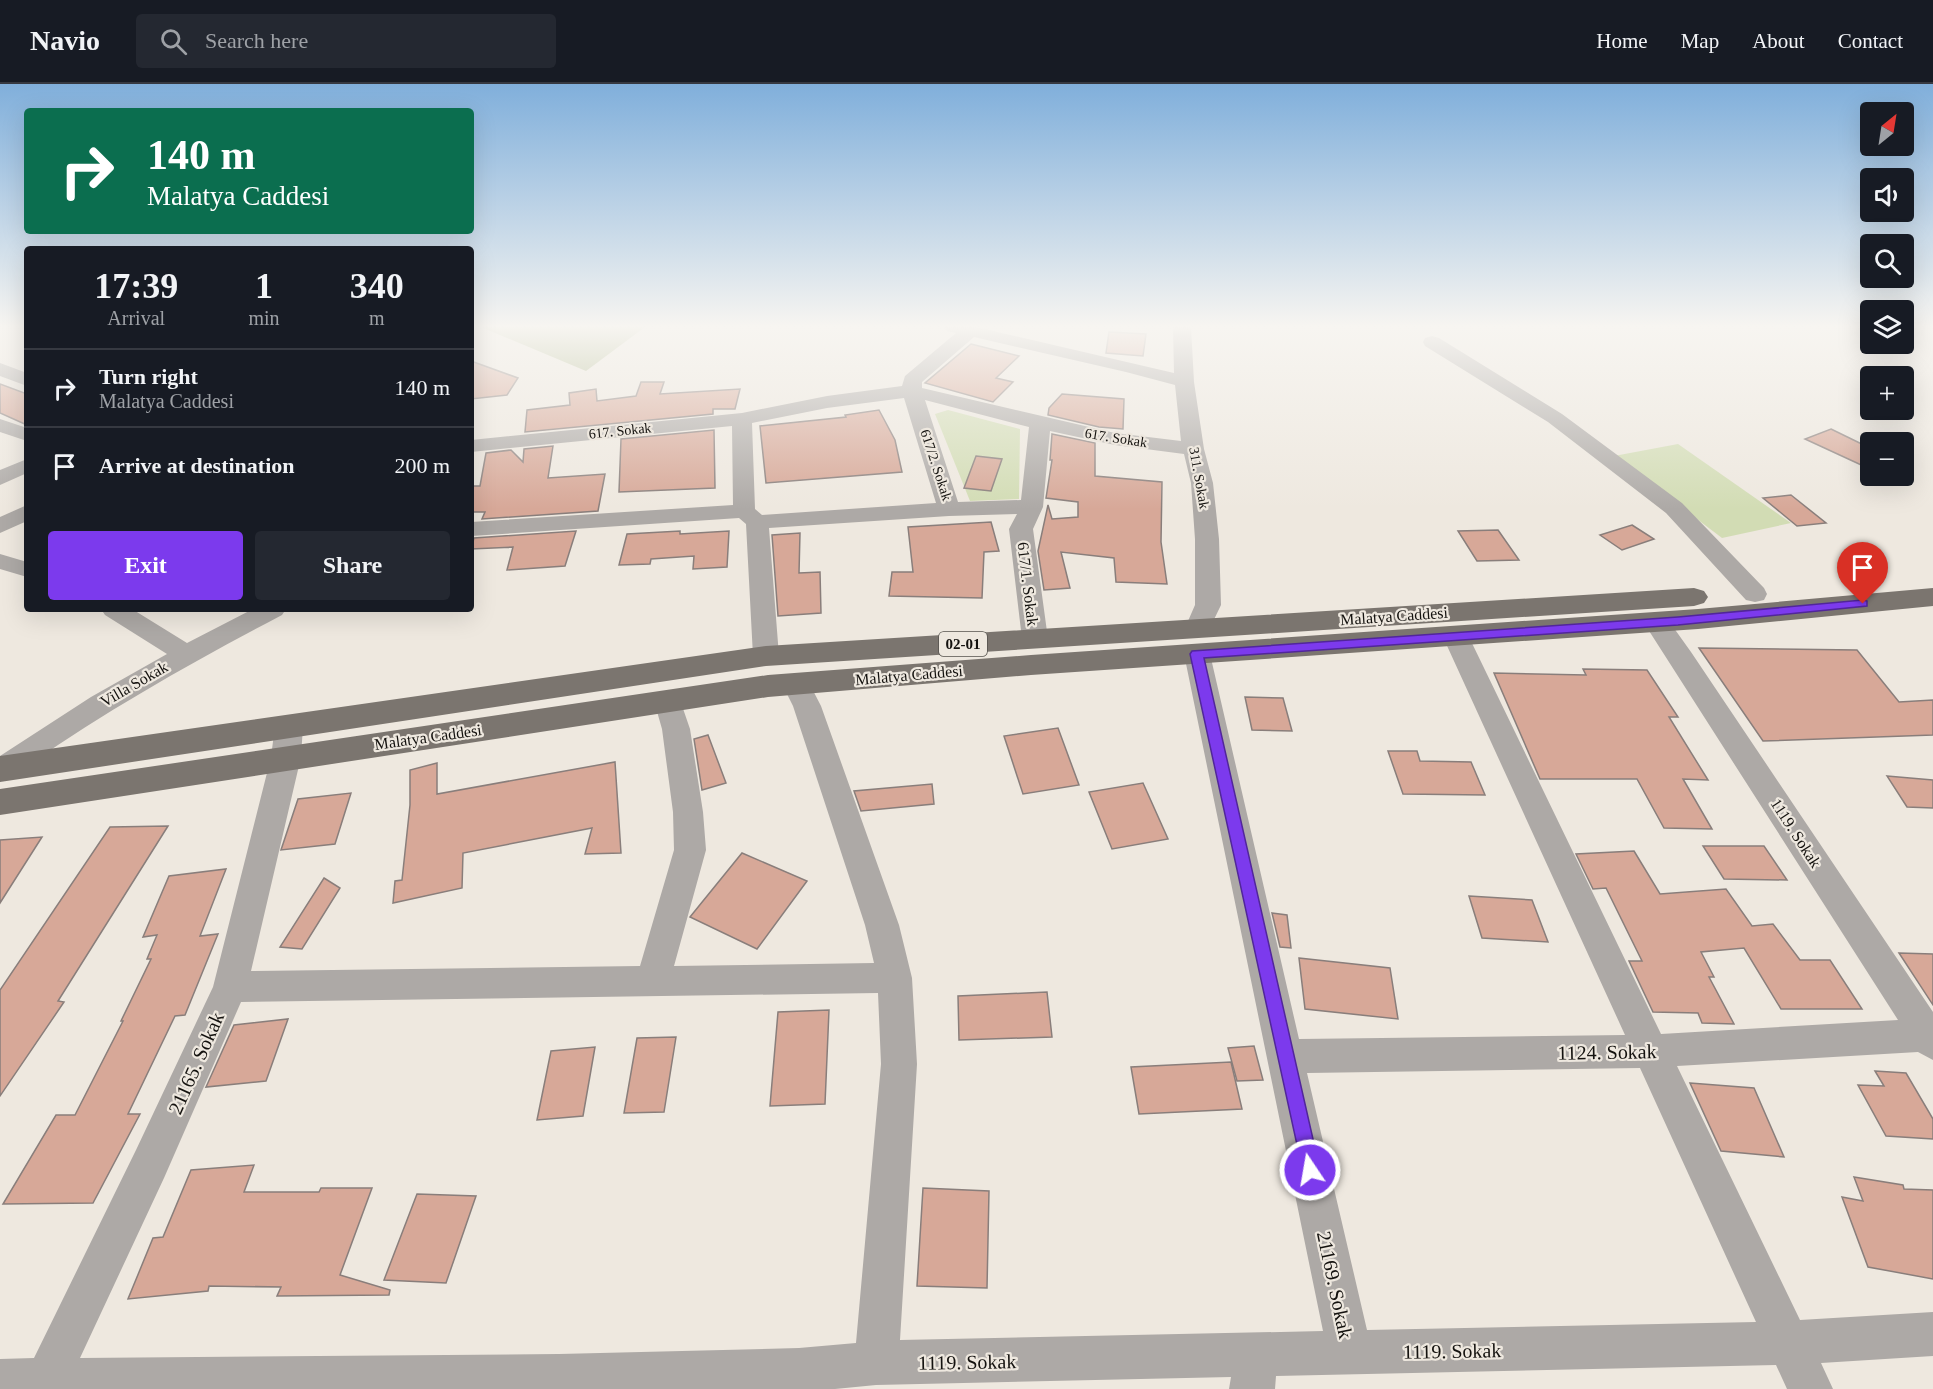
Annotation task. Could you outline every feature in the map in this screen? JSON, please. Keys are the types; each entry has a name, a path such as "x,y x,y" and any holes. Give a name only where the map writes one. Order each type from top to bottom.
{"main road":[{"name":"Malatya Caddesi","path":"1,769 287,742 1197,641 1755,594 1933,590"},
{"name":"Malatya Caddesi","path":"0,802 287,742 766,656 1035,639 1197,641 1456,637 1657,622 1933,597"}],"street":[{"name":"311. Sokak","path":"1185,388 1193,449 1202,483 1207,539 1208,605 1197,641"},
{"path":"1506,388 1555,418 1674,508 1755,594"},
{"name":"617. Sokak","path":"474,446 742,419 827,402 912,391 1115,439 1193,449"},
{"name":"617/2. Sokak","path":"912,391 950,509 1032,507"},
{"path":"742,419 766,656"},
{"name":"617/1. Sokak","path":"1035,639 1021,529 1032,507 1040,423"},
{"path":"0,425 24,434"},
{"path":"0,478 24,466"},
{"path":"474,529 950,509"},
{"path":"0,526 24,514"},
{"path":"124,612 186,654"},
{"name":"Villa Sokak","path":"1,769 58,728 186,654 267,612"},
{"name":"1119. Sokak","path":"1657,622 1930,1039"},
{"path":"1456,637 1810,1389"},
{"name":"21169. Sokak","path":"1197,641 1350,1353"},
{"path":"796,684 807,706 882,925 895,978 899,1064 876,1363"},
{"path":"653,980 690,850 688,812 676,729 669,701"},
{"name":"21165. Sokak","path":"47,1380 150,1164 230,987 287,742"},
{"path":"230,987 895,978"},
{"name":"1124. Sokak","path":"1286,1056 1650,1051 1930,1039"},
{"name":"1119. Sokak","path":"0,1381 796,1380 876,1363 1254,1373 1350,1353 1788,1343 1933,1334"}],"green space":[{"path":"948,410 1020,429 1019,499 970,501 935,414"},
{"path":"1678,444 1791,523 1722,538 1614,456"}],"building":[{"path":"0,388 11,388 24,393 24,424 0,413"},
{"path":"474,388 512,388 507,395 474,399"},
{"path":"639,388 662,388 660,394 740,389 735,409 713,409 713,414 525,432 527,410 570,405 569,393 596,389 597,401 636,396"},
{"path":"943,388 1007,388 993,402"},
{"path":"1062,394 1124,399 1123,429 1099,427 1048,415 1049,408"},
{"path":"879,410 895,440 902,472 766,483 760,426 846,417 845,415"},
{"path":"1831,429 1860,443 1860,464 1805,439"},
{"path":"714,430 715,488 619,492 621,439"},
{"path":"1052,434 1095,443 1095,476 1162,482 1161,542 1167,584 1116,582 1114,558 1061,552 1070,588 1044,590 1038,551 1048,505 1052,519 1078,517 1078,502 1046,498 1052,460 1050,460"},
{"path":"553,446 548,478 605,474 598,511 482,519 485,512 474,512 474,486 480,486 486,453 511,450 523,462 524,449"},
{"path":"976,456 1002,459 991,491 964,488"},
{"path":"1791,495 1826,523 1797,526 1763,498"},
{"path":"991,522 999,551 984,552 982,598 889,596 892,572 913,572 908,527"},
{"path":"1632,525 1654,539 1622,550 1600,535"},
{"path":"1498,530 1519,560 1477,561 1458,531"},
{"path":"576,531 565,566 507,570 513,547 474,549 474,538"},
{"path":"680,531 680,534 729,531 727,567 693,569 694,556 651,559 650,564 619,565 627,534"},
{"path":"800,533 799,573 820,572 821,613 778,616 772,535"},
{"path":"1699,648 1857,650 1899,702 1933,700 1933,735 1763,741"},
{"path":"1583,669 1647,670 1678,717 1669,717 1708,780 1683,779 1712,829 1664,828 1637,779 1540,779 1494,673 1586,675"},
{"path":"1245,697 1283,698 1292,731 1252,730"},
{"path":"1058,728 1079,785 1023,794 1004,736"},
{"path":"708,735 726,783 702,790 694,739"},
{"path":"1388,751 1417,751 1420,761 1471,762 1485,795 1403,794"},
{"path":"615,762 621,853 585,854 592,828 463,853 462,888 393,903 395,881 402,880 410,805 410,770 437,763 437,794"},
{"path":"1887,776 1933,780 1933,808 1907,807"},
{"path":"1143,783 1168,839 1112,849 1089,792"},
{"path":"932,784 934,804 861,811 854,791"},
{"path":"351,793 335,844 281,850 298,799"},
{"path":"168,826 58,1001 64,1002 0,1096 0,990 110,827"},
{"path":"42,837 0,903 0,840"},
{"path":"1703,846 1764,846 1787,880 1724,879"},
{"path":"1634,851 1660,894 1726,889 1752,926 1773,924 1800,960 1830,960 1862,1009 1781,1009 1744,948 1701,952 1714,977 1709,977 1734,1024 1702,1023 1698,1013 1653,1012 1629,961 1642,961 1606,888 1593,889 1576,854"},
{"path":"742,853 807,881 757,949 690,917"},
{"path":"226,869 200,936 218,934 185,1015 175,1016 128,1114 140,1114 93,1203 3,1204 56,1115 75,1115 123,1021 121,1021 151,959 147,959 157,935 143,937 169,876"},
{"path":"324,878 340,888 302,949 280,947"},
{"path":"1469,896 1532,900 1548,942 1482,938"},
{"path":"1272,913 1287,915 1291,948 1280,947"},
{"path":"1899,953 1933,954 1933,1005"},
{"path":"1299,958 1390,968 1398,1019 1305,1009"},
{"path":"1047,992 1052,1037 959,1040 958,996"},
{"path":"829,1010 825,1104 770,1106 778,1012"},
{"path":"288,1019 266,1081 206,1087 234,1025"},
{"path":"676,1037 664,1112 624,1113 637,1038"},
{"path":"1254,1046 1263,1080 1237,1081 1228,1048"},
{"path":"595,1047 583,1116 537,1120 551,1051"},
{"path":"1231,1062 1242,1109 1139,1114 1131,1067"},
{"path":"1875,1071 1906,1073 1933,1119 1933,1139 1886,1136 1858,1085 1884,1086"},
{"path":"1690,1083 1754,1088 1784,1157 1721,1151"},
{"path":"254,1165 244,1192 319,1192 321,1188 372,1188 340,1275 390,1290 389,1295 277,1296 281,1287 209,1286 208,1291 128,1299 153,1238 163,1237 191,1170"},
{"path":"1854,1177 1903,1185 1904,1189 1933,1190 1933,1279 1868,1267 1842,1197 1863,1201"},
{"path":"923,1188 989,1191 987,1288 917,1286"},
{"path":"417,1194 476,1196 446,1283 384,1280"}],"route":[{"path":"1310,1170 1197,654 1678,621 1863,604"}]}
